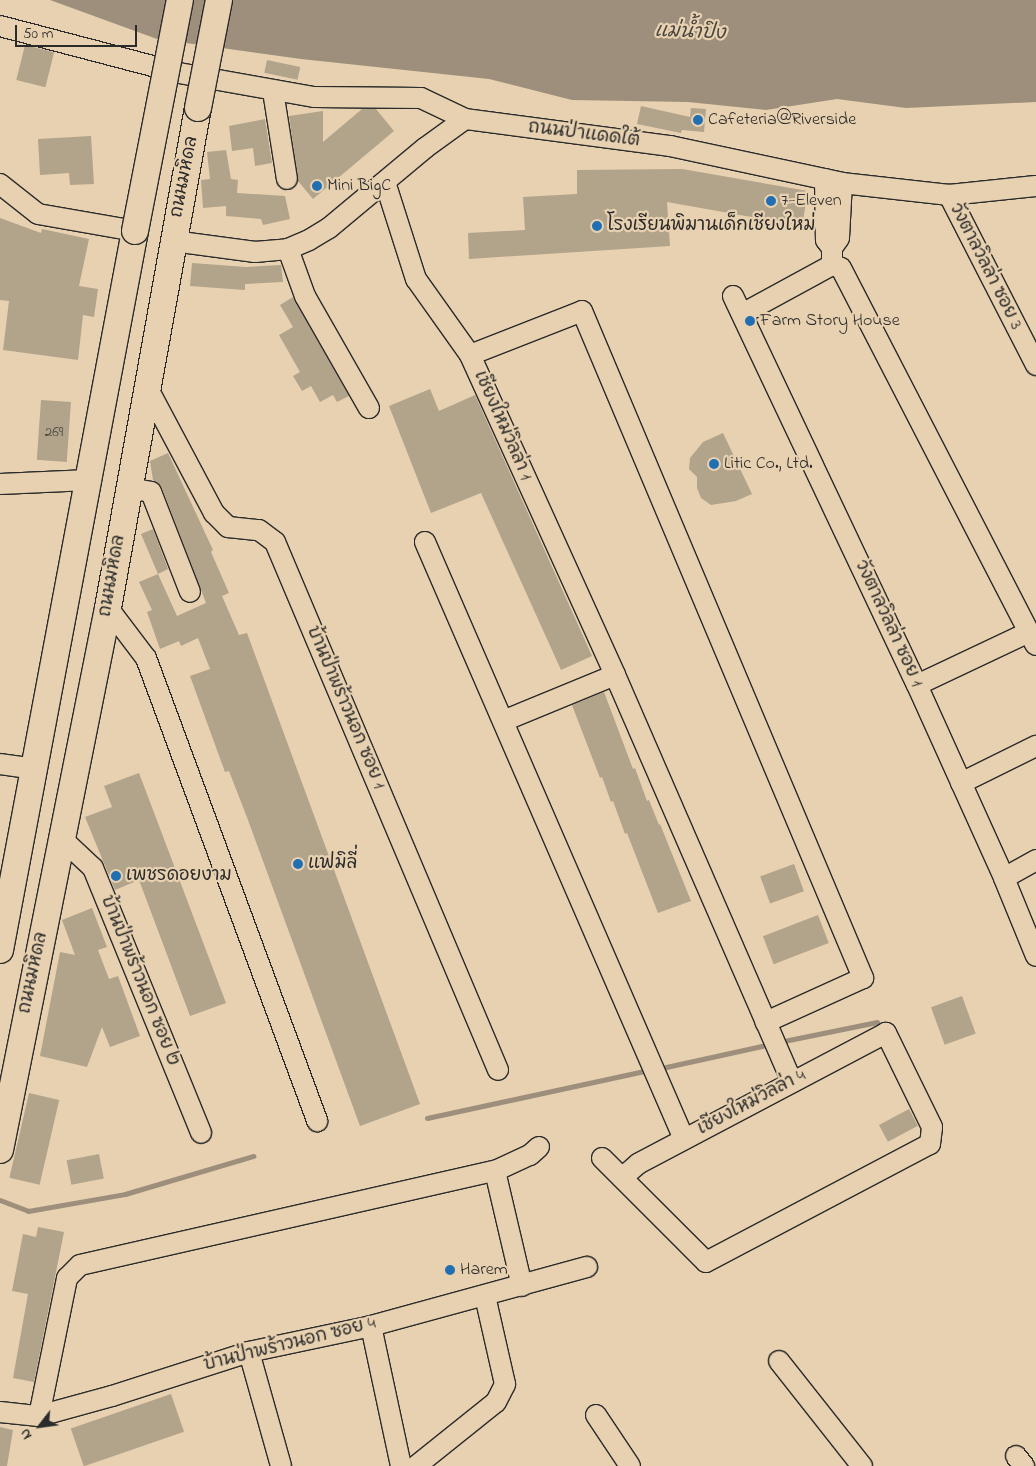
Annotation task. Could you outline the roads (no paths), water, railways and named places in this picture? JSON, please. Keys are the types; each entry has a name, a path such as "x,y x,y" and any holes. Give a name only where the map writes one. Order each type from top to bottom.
{"main road":[{"path":"0,950 180,0"},
{"name":"ถนนมหิดล","path":"0,1150 108,608 173,241 219,0"}],"street":[{"name":"ถนนป่าแดดใต้","path":"0,26 179,73 314,97 421,98 465,119 670,146 833,181 949,195 1036,186"},
{"path":"274,90 287,180"},
{"path":"173,241 255,252 288,249 310,240 329,228 425,148 465,119"},
{"path":"833,181 839,238 835,261 1032,638 917,686"},
{"name":"เชียงใหม่วิลล่า 1","path":"385,182 416,279 470,355 615,675 792,1082"},
{"path":"0,184 38,214 135,231"},
{"name":"วังตาลวิลล่า ซอย 3","path":"949,195 1036,365"},
{"path":"288,249 306,296 369,408"},
{"path":"742,314 835,261"},
{"name":"วังตาลวิลล่า ซอย 1","path":"733,296 917,686 1004,878 1036,956"},
{"path":"470,355 582,311 863,978 772,1036"},
{"name":"บ้านป่าพร้าวนอก ซอย 1","path":"147,387 214,513 228,527 259,530 275,542 498,1070"},
{"path":"0,484 89,480"},
{"path":"128,488 151,492 190,592"},
{"path":"425,542 684,1139"},
{"path":"108,608 146,658 316,1121"},
{"path":"503,721 615,675"},
{"path":"961,783 1036,746"},
{"path":"0,764 35,770"},
{"name":"บ้านป่าพร้าวนอก ซอย ๒","path":"62,839 93,868 201,1133"},
{"path":"1004,878 1036,860"},
{"name":"เชียงใหม่วิลล่า 4","path":"886,1033 932,1127 930,1144 706,1262 622,1178 638,1164 792,1082 886,1033"},
{"path":"39,1416 67,1278 80,1265 495,1171 530,1156 539,1147"},
{"path":"602,1158 622,1178"},
{"path":"495,1171 522,1286"},
{"name":"บ้านป่าพร้าวนอก ซอย 4","path":"0,1412 39,1416 112,1396 249,1352 371,1326 587,1267"},
{"path":"416,1466 496,1402 505,1384 485,1296"},
{"path":"371,1326 401,1466"},
{"path":"249,1352 281,1466"},
{"path":"779,1361 862,1466"},
{"path":"596,1415 630,1466"}],"water":[{"name":"แม่น้ำปิง","path":"50,0 1036,0 1036,102 906,108 837,99 766,110 688,102 572,100 489,79 301,59 157,39"}],"waterway":[{"path":"779,1042 877,1022"},
{"path":"657,1069 771,1044"},
{"path":"427,1118 649,1070"},
{"path":"0,1200 28,1211 125,1194 253,1156"}],"place":[{"name":"Cafeteria@Riverside","path":"698,120"},
{"name":"Mini BigC","path":"317,186"},
{"name":"7-Eleven","path":"771,201"},
{"name":"โรงเรียนพิมานเด็กเชียงใหม่","path":"597,226"},
{"name":"Farm Story House","path":"750,321"},
{"name":"Litic Co., Ltd.","path":"714,464"},
{"name":"แฟมิลี่","path":"298,864"},
{"name":"เพชรดอยงาม","path":"116,876"},
{"name":"Harem","path":"450,1270"}]}
